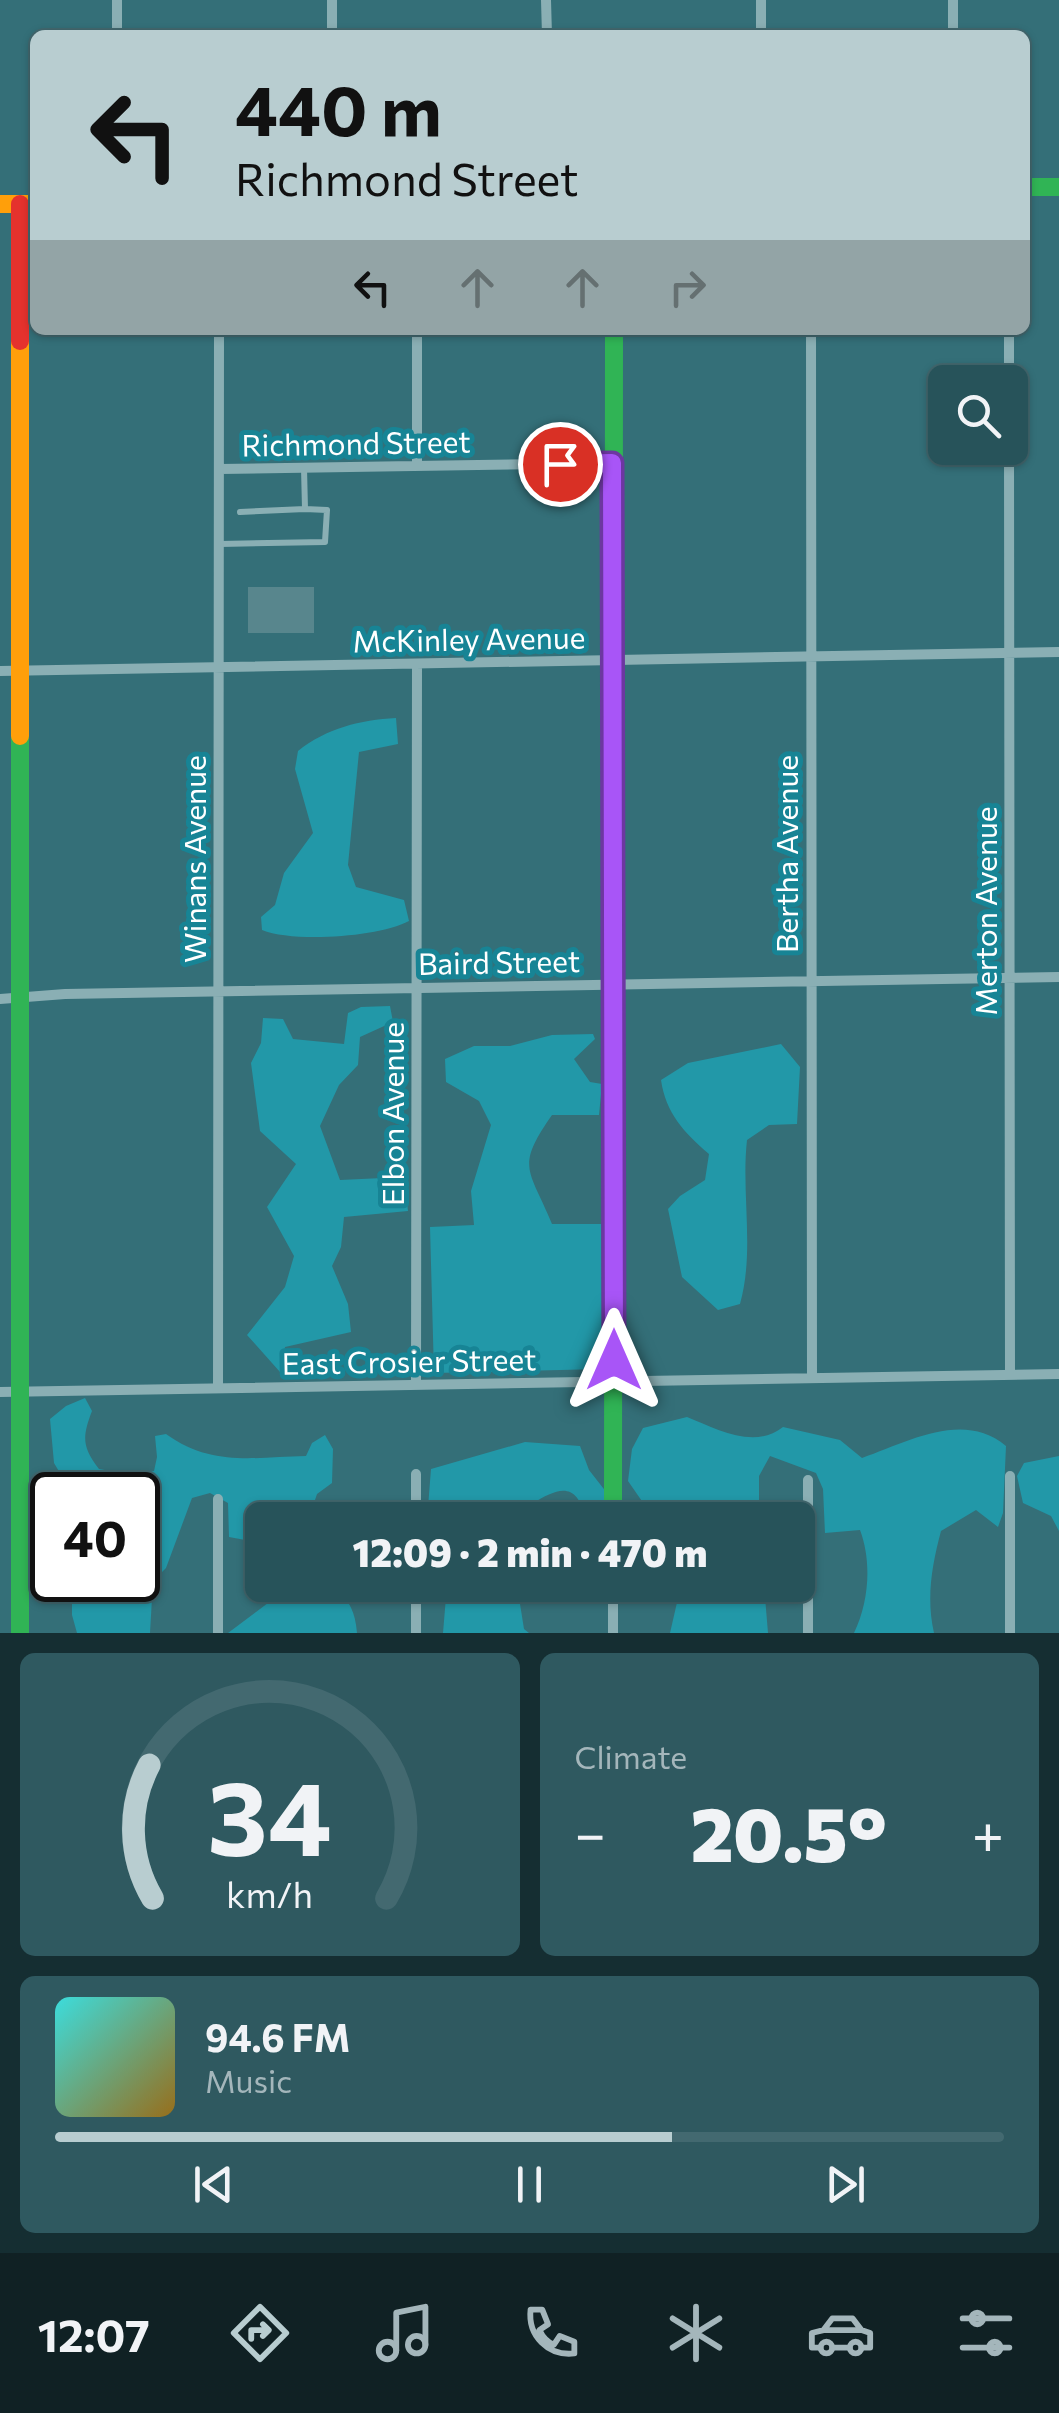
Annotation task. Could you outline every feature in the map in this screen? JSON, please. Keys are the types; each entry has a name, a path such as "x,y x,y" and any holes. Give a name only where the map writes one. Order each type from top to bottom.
{"street":[{"path":"117,0 117,30"},
{"path":"332,0 332,30"},
{"path":"546,0 546,30"},
{"path":"760,0 760,30"},
{"path":"953,0 953,30"},
{"path":"1030,187 1059,187"},
{"path":"0,204 28,204 10,671 20,997 20,1633"},
{"name":"Winans Avenue","path":"218,1388 219,335"},
{"path":"417,335 417,466"},
{"path":"613,1502 614,335"},
{"name":"Bertha Avenue","path":"810,335 812,1378"},
{"path":"1009,335 1009,365"},
{"name":"Richmond Street","path":"220,469 612,463"},
{"name":"Merton Avenue","path":"1009,465 1010,1375"},
{"name":"McKinley Avenue","path":"10,671 1059,652"},
{"name":"Elbon Avenue","path":"416,1384 417,664"},
{"name":"Baird Street","path":"0,999 218,991 1059,977"},
{"name":"East Crosier Street","path":"0,1392 1059,1374"},
{"path":"416,1474 416,1502"},
{"path":"1010,1476 1010,1633"},
{"path":"808,1480 808,1633"},
{"path":"218,1499 218,1633"},
{"path":"416,1602 416,1633"},
{"path":"614,1602 614,1633"}],"lane":[{"path":"304,468 305,509"},
{"path":"220,544 325,542 327,510 240,512"}],"shaded area":[{"path":"396,718 398,744 359,752 348,865 356,887 404,900 409,921 378,931 336,936 294,936 262,930 261,917 275,905 284,873 313,833 295,769 298,751 320,736 344,727"},
{"path":"390,1006 393,1022 360,1037 358,1065 339,1085 320,1126 340,1180 404,1177 408,1211 344,1217 341,1247 332,1266 348,1304 351,1332 285,1347 280,1372 247,1335 285,1287 294,1256 267,1207 296,1164 260,1131 251,1063 261,1043 263,1018 283,1019 293,1039 344,1044 348,1013 361,1007"},
{"path":"593,1034 595,1039 574,1059 590,1082 602,1084 599,1115 552,1115 533,1147 530,1168 552,1224 601,1224 602,1369 434,1373 430,1227 474,1225 471,1191 491,1125 479,1101 446,1082 445,1059 474,1046 510,1046 552,1035"},
{"path":"781,1044 800,1067 797,1124 769,1125 747,1140 744,1284 740,1304 718,1310 682,1277 668,1209 705,1180 709,1154 678,1122 667,1103 661,1080 688,1063"},
{"path":"85,1398 92,1411 85,1442 89,1454 99,1469 116,1472 59,1472 54,1463 50,1419"},
{"path":"687,1417 723,1432 748,1437 772,1434 783,1427 840,1440 862,1458 935,1432 972,1430 1006,1446 1003,1513 998,1527 976,1510 941,1531 931,1582 934,1633 854,1633 867,1582 864,1542 860,1530 825,1533 823,1489 816,1473 770,1456 759,1476 759,1502 643,1502 628,1481 632,1449 643,1428"},
{"path":"166,1434 200,1452 217,1456 251,1458 306,1456 312,1443 325,1435 333,1449 332,1483 317,1494 314,1502 245,1502 245,1540 229,1537 228,1503 210,1493 192,1498 166,1568 160,1574 160,1472 149,1472 154,1471 157,1457 155,1436"},
{"path":"525,1442 580,1446 589,1470 607,1493 606,1502 580,1502 572,1493 559,1491 536,1502 428,1502 431,1469"},
{"path":"1059,1456 1059,1531 1051,1516 1023,1503 1017,1476 1024,1463"},
{"path":"72,1602 152,1602 150,1633 77,1633"},
{"path":"348,1602 357,1633 228,1633 268,1603"},
{"path":"446,1602 520,1602 524,1629 529,1633 443,1633"},
{"path":"677,1602 765,1602 768,1633 670,1633"}],"building":[{"path":"248,587 314,587 314,633 248,633"}],"traffic: fast":[{"path":"1030,187 1059,187"},
{"path":"613,1502 614,335"},
{"path":"20,736 20,1633"}],"traffic: slow":[{"path":"0,204 30,204"},
{"path":"20,341 20,736"}],"traffic: jam":[{"path":"20,204 20,341"}],"route":[{"path":"560,464 612,463 614,1360"}]}
